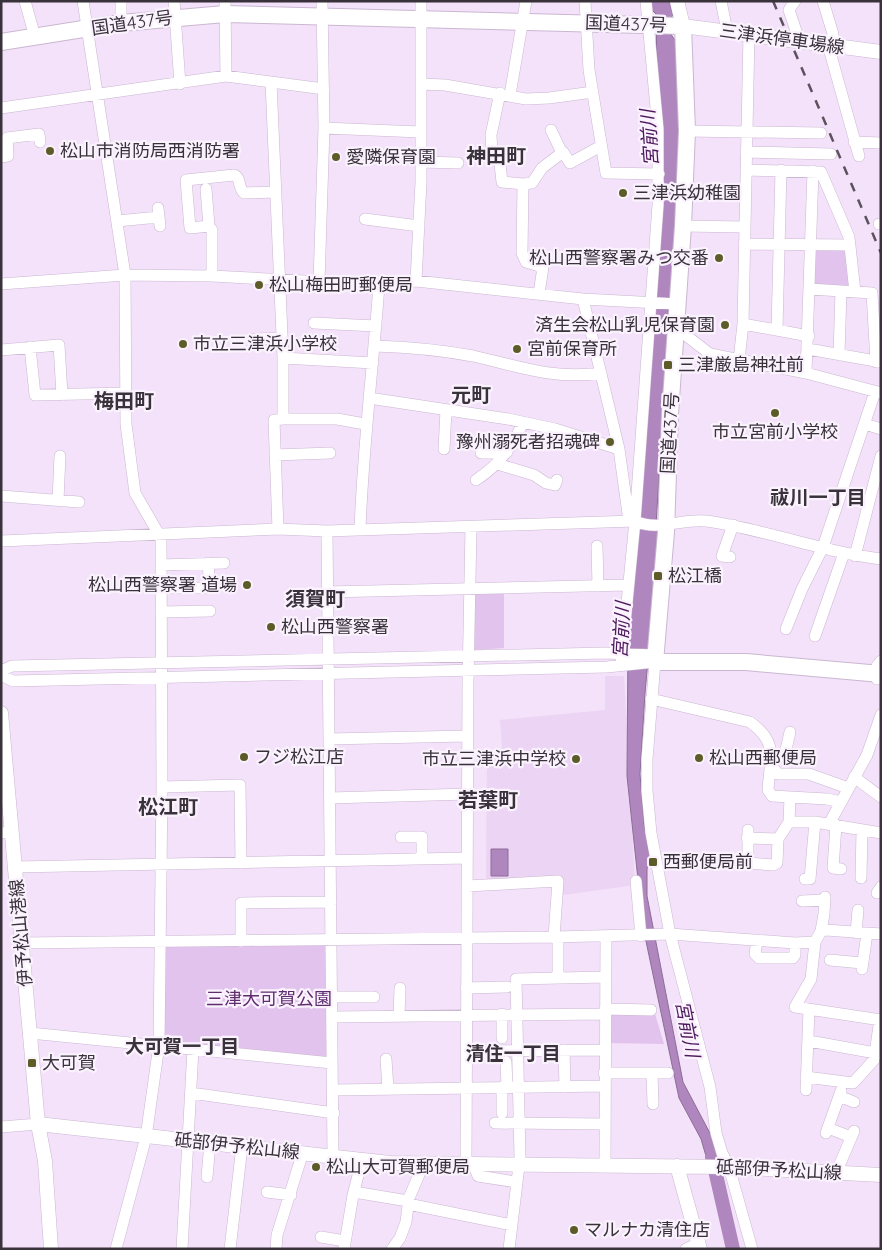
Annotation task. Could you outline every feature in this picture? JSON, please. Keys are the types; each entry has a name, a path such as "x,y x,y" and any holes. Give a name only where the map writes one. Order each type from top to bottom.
{"highway":[{"name":"国道437号","path":"1,42 86,29 174,9 322,9 421,19 680,25 688,130 683,226 674,304 676,327 654,659"},
{"path":"654,659 879,670"}],"main road":[{"path":"677,1 680,25"},
{"name":"三津浜停車場線","path":"680,25 881,52"},
{"name":"伊予松山港線","path":"1,713 7,832 16,867 38,1124 45,1162 51,1249"},
{"name":"伊予松山港線","path":"38,1124 35,1162 42,1249"},
{"name":"砥部伊予松山線","path":"38,1124 362,1160 424,1164 719,1167 881,1175"},
{"path":"677,1166 695,1247"}],"street":[{"path":"26,1 34,37"},
{"path":"83,1 125,275 126,424 135,493 161,538 162,864 159,1045 146,1137 116,1249"},
{"path":"121,1 121,22"},
{"path":"416,281 421,162 422,1"},
{"path":"526,1 505,94 491,135 492,154 499,155 502,182 523,184 532,183 542,168 562,153"},
{"path":"585,1 585,23 593,92 606,173 659,174"},
{"path":"623,660 652,302 659,174 658,129 646,1"},
{"path":"721,1 727,31"},
{"path":"795,1 788,10 799,40"},
{"path":"824,1 833,34 830,52 859,156"},
{"path":"225,8 226,76"},
{"path":"174,9 180,84"},
{"path":"319,282 324,128 322,9"},
{"path":"739,360 743,324 749,34"},
{"path":"1,108 226,76 324,89"},
{"path":"271,82 283,358 283,419"},
{"path":"421,84 445,85 526,99 542,99 593,92"},
{"path":"324,128 420,132"},
{"path":"551,130 562,153 570,163 601,146"},
{"path":"688,130 821,133"},
{"path":"1,157 8,156 4,141 7,138 40,134 40,142"},
{"path":"854,142 881,143"},
{"path":"746,152 831,154"},
{"path":"421,162 458,163"},
{"path":"746,170 822,172 849,237 855,292"},
{"path":"777,330 781,170"},
{"path":"806,373 809,336 813,171"},
{"path":"209,226 190,228 186,180 234,175 239,179 240,190 244,193 276,192"},
{"path":"523,184 522,253 526,262 543,266 538,294"},
{"path":"206,189 209,226 212,230 212,276"},
{"path":"117,221 159,217"},
{"path":"365,219 419,226"},
{"path":"683,226 744,227"},
{"path":"744,244 850,245"},
{"path":"1,284 125,275 212,276 379,286 416,281 583,299 674,304"},
{"path":"360,528 365,424 375,346 379,286"},
{"path":"808,349 879,362 872,293 810,289"},
{"path":"839,355 841,291"},
{"path":"583,299 635,521"},
{"path":"314,323 376,326"},
{"path":"743,324 809,336"},
{"path":"676,327 710,354 806,373 878,393 865,424 823,547 802,588 786,629"},
{"path":"255,339 282,338"},
{"path":"1,350 59,345 62,395"},
{"path":"375,346 452,352 515,368 562,376 601,374"},
{"path":"30,347 35,395 126,393"},
{"path":"283,358 373,362"},
{"path":"369,398 523,422 555,429 619,449"},
{"path":"444,449 446,410"},
{"path":"278,530 274,420 336,419 365,424"},
{"path":"476,480 498,464 517,438 523,422"},
{"path":"865,424 881,429"},
{"path":"481,453 507,452"},
{"path":"275,454 307,459 330,453"},
{"path":"58,500 60,456"},
{"path":"815,636 850,554 878,475 881,456"},
{"path":"498,464 534,475 551,485 555,485 557,480"},
{"path":"1,496 79,502"},
{"path":"1,541 278,530 327,531 360,528 471,527 635,521 663,525 701,520 732,525 850,554 881,559"},
{"path":"730,557 722,556 732,525"},
{"path":"471,527 468,589 466,886 466,1088 469,1164 478,1176 516,1182"},
{"path":"327,531 332,1063 334,1090 333,1156"},
{"path":"598,546 598,586"},
{"path":"161,588 210,588 208,563"},
{"path":"161,565 224,563"},
{"path":"327,592 628,585"},
{"path":"161,612 210,611"},
{"path":"623,660 605,653 12,666 1,673 13,681 607,667 623,660 654,659 647,791 651,834 670,934 710,1087 719,1167 752,1249"},
{"path":"651,699 750,722 767,736 770,760 769,793 776,797 827,799 841,802"},
{"path":"841,869 833,868 833,825 841,802 867,755 881,715"},
{"path":"770,760 785,754 789,732"},
{"path":"329,739 467,736"},
{"path":"770,760 778,774 809,774 851,783 881,797"},
{"path":"162,787 240,785 240,863"},
{"path":"330,798 468,794"},
{"path":"778,838 748,834 748,863 773,865 778,858 778,838 789,822 790,797"},
{"path":"789,822 814,822 881,833"},
{"path":"805,879 810,879 814,822"},
{"path":"861,878 862,830"},
{"path":"406,835 422,837 422,859"},
{"path":"16,867 467,858"},
{"path":"466,886 558,881 556,937 558,978"},
{"path":"636,881 642,936"},
{"path":"802,901 825,898 821,930 815,942 811,979 795,1007 880,1019 878,1053 874,1060 852,1083 806,1077"},
{"path":"241,940 242,903 331,902"},
{"path":"830,960 862,966 858,910"},
{"path":"821,930 881,934"},
{"path":"22,944 241,940 466,939 670,934 795,943 815,942"},
{"path":"605,1166 604,1050 606,936"},
{"path":"757,940 756,954 759,958 793,958 795,955 795,943"},
{"path":"502,1113 518,1050 516,978 605,977"},
{"path":"466,988 507,987"},
{"path":"399,1016 400,988"},
{"path":"332,997 374,997"},
{"path":"806,1090 809,1041 808,1009"},
{"path":"333,1017 651,1010"},
{"path":"502,1014 502,1038"},
{"path":"30,1033 332,1063"},
{"path":"809,1041 878,1053"},
{"path":"182,1249 193,1049"},
{"path":"564,1050 564,1086"},
{"path":"489,1051 604,1050"},
{"path":"386,1059 388,1089"},
{"path":"506,1062 509,1087 519,1123 520,1157 509,1249"},
{"path":"604,1073 668,1074"},
{"path":"652,1073 652,1104"},
{"path":"334,1090 604,1086"},
{"path":"191,1093 334,1113"},
{"path":"836,1173 852,1134 827,1131 840,1094 854,1102"},
{"path":"495,1123 605,1124"},
{"path":"1,1127 38,1124"},
{"path":"207,1177 210,1143"},
{"path":"230,1249 242,1146"},
{"path":"276,1249 277,1235 303,1152"},
{"path":"322,1237 345,1245 354,1192 362,1160"},
{"path":"392,1249 400,1238 406,1222 408,1203 424,1164"},
{"path":"267,1192 291,1194"},
{"path":"354,1192 512,1225"}],"shaded area":[{"name":"宮前川","path":"649,1 669,1 673,15 670,19 670,33 677,43 680,104 672,295 668,311 656,525 660,528 645,693 640,774 644,824 650,857 647,869 647,896 683,1082 712,1137 719,1162 708,1163 701,1139 679,1098 643,927 627,776 628,641 660,241 656,14 650,8"},
{"path":"605,676 624,676 635,885 563,895 562,879 486,882 487,760 503,759 500,720 605,710"},
{"path":"491,849 508,849 508,876 491,876"}],"green space":[{"path":"813,246 848,246 853,289 811,287"},
{"path":"471,591 504,591 504,648 473,650"},
{"name":"三津大可賀公園","path":"328,943 330,1060 161,1044 163,944"},
{"path":"655,1014 664,1044 609,1043 609,1015"}],"waterway":[{"name":"宮前川","path":"712,1157 733,1249"}],"railway":[{"path":"773,1 881,253"}],"place":[{"name":"松山市消防局西消防署","path":"50,151"},
{"name":"愛隣保育園","path":"336,157"},
{"name":"三津浜幼稚園","path":"623,193"},
{"name":"松山西警察署みつ交番","path":"719,258"},
{"name":"松山梅田町郵便局","path":"259,285"},
{"name":"済生会松山乳児保育園","path":"725,325"},
{"name":"市立三津浜小学校","path":"183,344"},
{"name":"宮前保育所","path":"517,349"},
{"name":"三津厳島神社前","path":"668,365"},
{"name":"市立宮前小学校","path":"775,413"},
{"name":"豫州溺死者招魂碑","path":"610,442"},
{"name":"松江橋","path":"658,576"},
{"name":"松山西警察署 道場","path":"247,585"},
{"name":"松山西警察署","path":"271,627"},
{"name":"フジ松江店","path":"244,757"},
{"name":"松山西郵便局","path":"699,758"},
{"name":"市立三津浜中学校","path":"576,759"},
{"name":"西郵便局前","path":"653,862"},
{"name":"大可賀","path":"32,1063"},
{"name":"松山大可賀郵便局","path":"316,1167"},
{"name":"マルナカ清住店","path":"574,1230"}],"district":[{"name":"神田町","path":"496,156"},
{"name":"元町","path":"471,395"},
{"name":"梅田町","path":"124,401"},
{"name":"祓川一丁目","path":"818,497"},
{"name":"須賀町","path":"315,599"},
{"name":"若葉町","path":"488,800"},
{"name":"松江町","path":"168,807"},
{"name":"大可賀一丁目","path":"182,1046"},
{"name":"清住一丁目","path":"513,1053"}]}
